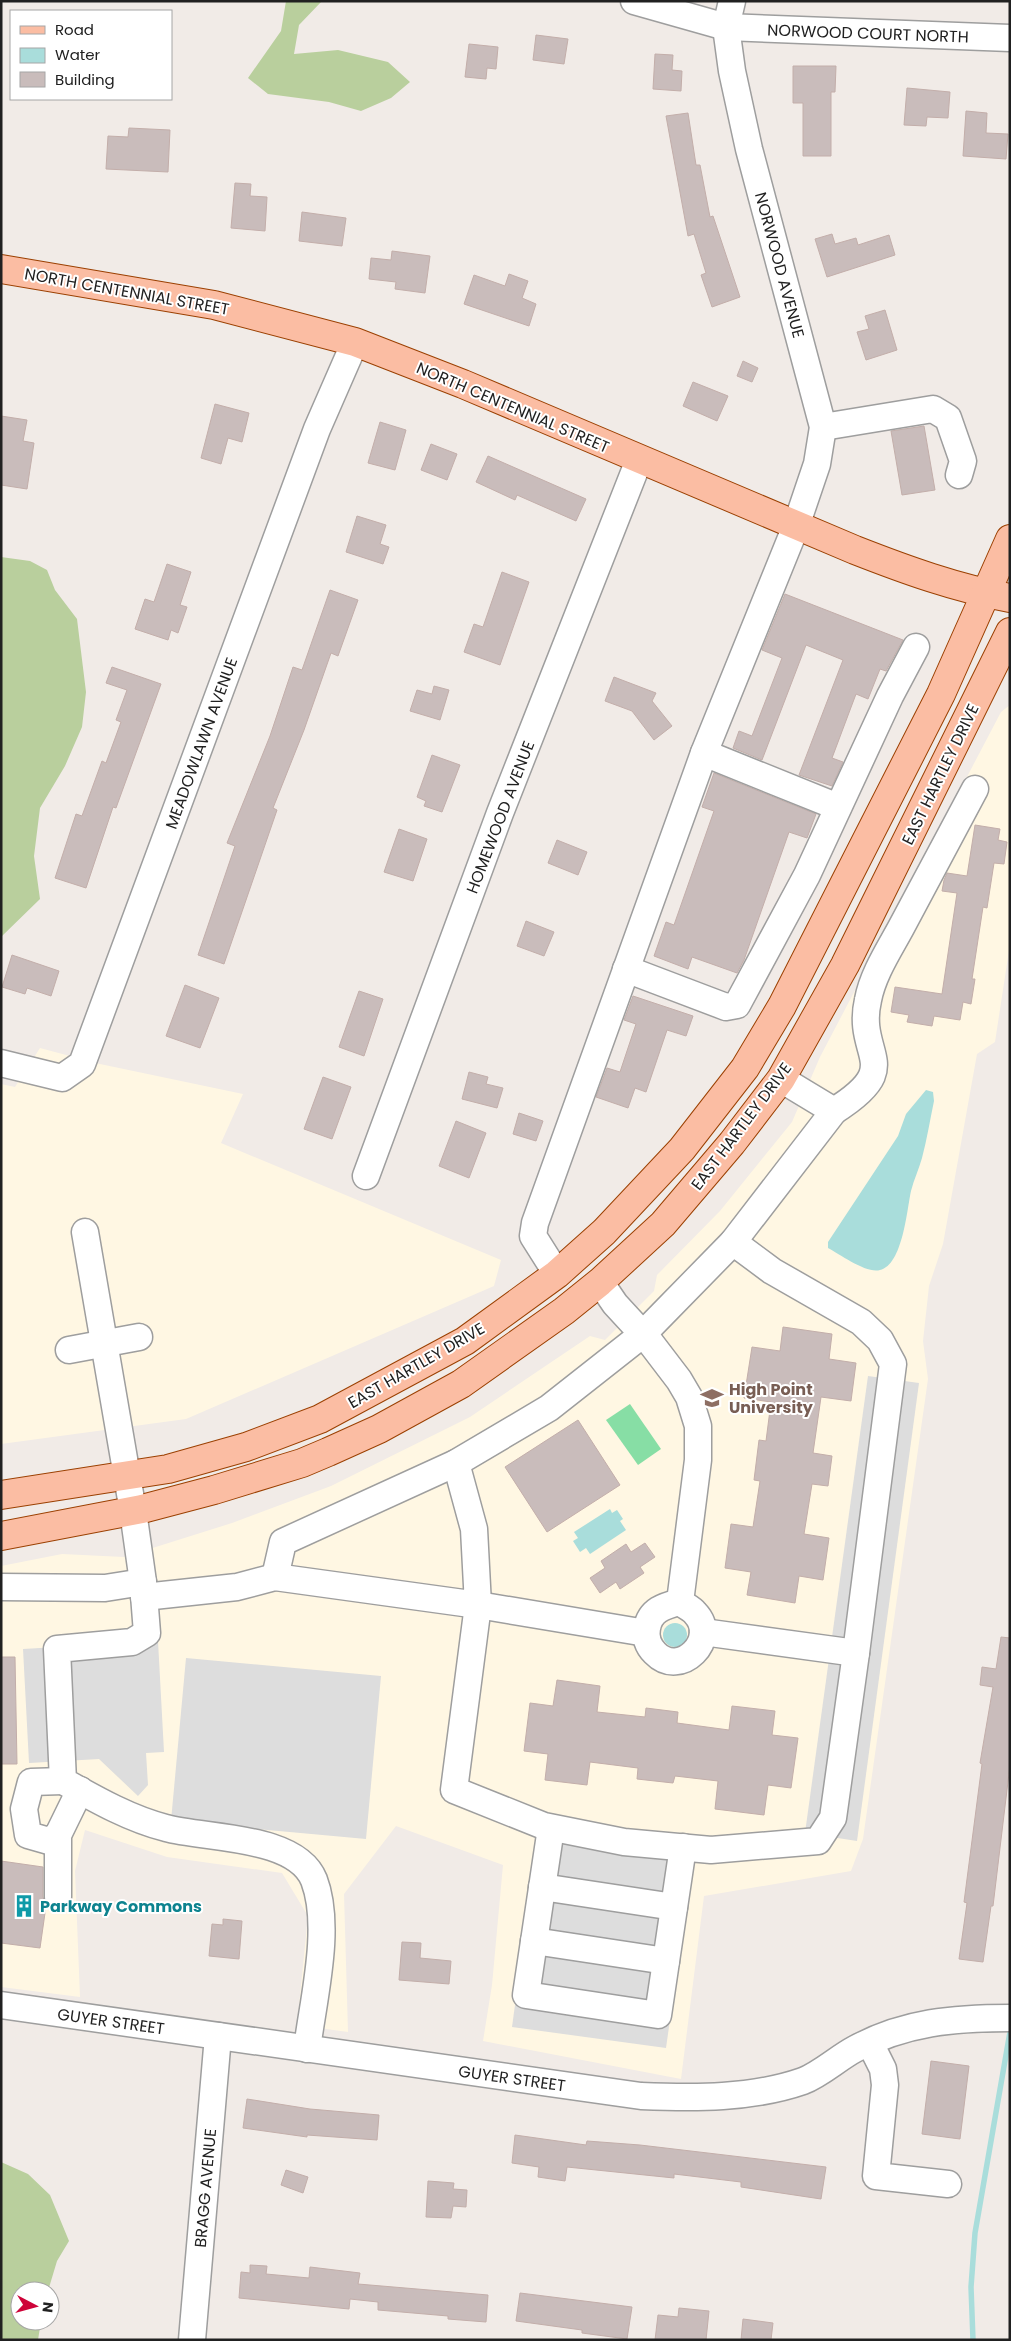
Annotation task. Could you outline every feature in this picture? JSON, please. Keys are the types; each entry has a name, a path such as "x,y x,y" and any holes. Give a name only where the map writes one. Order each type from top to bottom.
{"main road":[{"name":"NORTH CENTENNIAL STREET","path":"1,269 214,305 355,342 463,384 796,526 911,572 998,596"},
{"name":"EAST HARTLEY DRIVE","path":"1,1495 168,1469 246,1447 320,1419 464,1342 557,1274 604,1232 682,1148 744,1068 782,1006 941,694 998,596 1010,539"},
{"name":"EAST HARTLEY DRIVE","path":"1,1536 133,1511 214,1490 302,1463 328,1452 378,1429 476,1373 564,1311 600,1282 663,1224 732,1144 781,1079 844,965 1010,632"},
{"path":"600,1282 598,1266 601,1256 721,1128 754,1052"},
{"path":"476,1373 498,1337 558,1294 561,1283 557,1274"}],"street":[{"name":"NORWOOD COURT NORTH","path":"634,1 726,28 1010,38"},
{"name":"NORWOOD AVENUE","path":"557,1274 533,1236 536,1223 704,753 796,526 817,464 823,427 749,149 732,71 726,28 732,1"},
{"name":"MEADOWLAWN AVENUE","path":"1,1063 62,1078 82,1064 317,429 355,342"},
{"path":"823,427 933,409 948,418 963,461 959,475"},
{"name":"HOMEWOOD AVENUE","path":"366,1176 500,814 639,460"},
{"path":"626,969 726,1006 738,1005 807,875 916,646"},
{"path":"704,753 838,807"},
{"path":"275,1577 283,1542 456,1463 549,1408 642,1334 733,1242 834,1111 866,1087 874,1074 874,1058 866,1022 868,1000 881,966 975,789"},
{"path":"781,1079 834,1111"},
{"path":"58,1896 58,1835 71,1786 57,1649 132,1642 147,1633 133,1511 84,1232"},
{"path":"456,1463 474,1529 478,1605 454,1790 551,1828 624,1842 711,1850 818,1841 833,1818 856,1653 892,1364 880,1340 861,1322 772,1270 733,1242"},
{"path":"600,1282 615,1304 679,1380 689,1396 698,1426 698,1460 680,1602"},
{"path":"69,1350 139,1337"},
{"path":"1,1586 143,1589 237,1587 275,1577 478,1605 646,1633"},
{"path":"680,1602 696,1613 703,1632 698,1648 692,1656 674,1661 658,1656 650,1648 646,1633 652,1614 660,1607 680,1602"},
{"path":"703,1632 856,1653"},
{"path":"58,1835 49,1841 28,1835 24,1808 31,1782 71,1786 111,1807 165,1828 271,1847 297,1858 313,1879 320,1912 320,1948 307,2049"},
{"path":"551,1828 526,1995 658,2015 683,1847"},
{"path":"542,1887 674,1907"},
{"path":"534,1941 666,1961"},
{"name":"GUYER STREET","path":"1,2005 641,2096 698,2098 757,2093 804,2081 856,2049 901,2029 958,2018 1010,2018"},
{"name":"BRAGG AVENUE","path":"192,2340 218,2036"},
{"path":"870,2043 882,2069 885,2085 876,2176 948,2184"}],"shaded area":[{"name":"High Point University","path":"1010,705 1010,944 995,1042 977,1054 943,1244 929,1286 923,1341 928,1379 863,1839 851,1871 704,1896 681,2079 483,2041 492,1985 503,1865 396,1826 344,1894 348,2032 297,2025 308,1916 282,1873 167,1857 85,1830 75,1871 80,1997 1,1987 1,1566 62,1554 124,1557 232,1523 331,1486 470,1417 590,1336 605,1340 654,1291 657,1275 720,1211 792,1122 820,1057 1001,712"},
{"path":"40,1048 100,1064 243,1094 221,1143 501,1260 494,1286 186,1419 1,1444 1,1084 15,1087"},
{"path":"868,1376 919,1383 857,1841 805,1833"},
{"path":"158,1641 164,1752 146,1753 148,1785 138,1796 99,1759 29,1763 23,1649"},
{"path":"186,1658 381,1676 366,1839 171,1821"},
{"path":"538,1836 693,1858 666,2048 512,2027"}],"green space":[{"path":"286,1 322,1 299,25 294,54 338,50 388,62 410,82 391,98 361,111 329,102 268,94 248,78 281,31"},
{"path":"1,557 30,561 47,570 55,590 77,619 86,692 82,727 65,766 40,808 34,856 40,899 1,937"},
{"path":"630,1404 661,1449 638,1465 606,1420"},
{"path":"1,2162 28,2174 50,2195 69,2241 57,2261 51,2281 10,2281 10,2331 39,2331 38,2340 1,2340"}],"water":[{"path":"926,1090 933,1092 934,1101 924,1151 911,1191 899,1248 888,1266 880,1270 868,1269 828,1248 828,1242 898,1136 906,1114"},
{"path":"610,1509 612,1513 617,1510 623,1519 620,1521 626,1530 590,1554 586,1548 580,1552 573,1541 578,1538 574,1532"},
{"path":"675,1623 684,1626 687,1635 684,1644 675,1647 666,1644 663,1635 666,1626"}],"building":[{"path":"536,35 568,39 564,64 533,60"},
{"path":"469,44 498,47 496,69 487,68 486,79 465,77"},
{"path":"655,54 673,55 672,70 682,71 681,91 653,89"},
{"path":"793,66 836,66 835,92 831,92 831,156 803,156 803,103 793,103"},
{"path":"907,88 950,92 948,118 927,117 926,126 904,125"},
{"path":"966,111 987,113 986,133 1008,134 1006,159 963,156"},
{"path":"688,113 696,165 700,165 710,217 713,216 740,297 712,307 701,275 706,273 694,234 688,236 666,116"},
{"path":"129,128 170,130 168,172 106,169 108,136 128,137"},
{"path":"235,183 251,184 250,196 267,197 265,231 231,228"},
{"path":"302,212 346,218 342,246 299,241"},
{"path":"832,234 835,244 856,238 858,245 889,235 895,255 827,277 815,239"},
{"path":"392,251 430,256 425,293 395,289 396,282 369,279 371,258 391,260"},
{"path":"509,274 528,281 522,298 536,304 529,326 464,304 474,275 505,286"},
{"path":"885,310 897,350 866,360 857,332 869,329 865,316"},
{"path":"743,361 758,368 752,382 737,376"},
{"path":"693,382 728,396 717,421 683,406"},
{"path":"215,404 249,413 242,442 228,438 221,464 201,458"},
{"path":"1,416 27,420 23,441 34,443 27,489 1,485"},
{"path":"380,422 406,430 395,470 368,463"},
{"path":"924,426 935,490 902,495 891,431"},
{"path":"431,444 457,454 447,480 421,470"},
{"path":"488,456 586,499 576,521 517,495 515,500 476,482"},
{"path":"357,516 386,525 380,544 389,547 383,564 346,552"},
{"path":"167,564 191,572 180,605 187,607 178,633 171,630 168,640 135,629 145,599 154,602"},
{"path":"502,572 529,582 500,665 464,652 474,624 483,627"},
{"path":"330,590 358,600 338,656 331,653 304,730 273,808 277,810 224,964 198,955 235,846 227,843 270,736 293,667 302,670"},
{"path":"785,594 903,640 886,671 880,669 868,699 856,694 832,758 843,762 832,786 799,775 843,660 806,645 762,760 733,748 739,731 752,736 782,658 762,650"},
{"path":"112,667 161,684 116,808 113,807 86,888 55,878 76,814 82,816 102,761 106,763 121,722 116,720 127,690 106,683"},
{"path":"614,677 656,693 652,701 672,726 654,740 632,711 605,701"},
{"path":"434,686 449,690 440,720 410,711 417,690 432,694"},
{"path":"432,755 460,765 442,812 424,806 426,801 417,797"},
{"path":"714,773 816,814 807,838 789,832 744,960 737,973 692,957 688,969 654,956 666,922 674,925 714,811 702,807"},
{"path":"975,825 1000,829 998,840 1007,842 1004,864 994,863 987,908 983,907 972,979 975,979 971,1004 963,1002 960,1020 934,1016 932,1026 907,1022 909,1015 891,1012 895,987 942,994 957,893 942,891 944,880 947,873 967,876"},
{"path":"399,829 427,839 413,881 384,872"},
{"path":"557,840 587,852 578,875 548,863"},
{"path":"526,921 554,932 544,956 517,946"},
{"path":"12,955 59,971 51,996 27,988 25,994 2,987"},
{"path":"185,985 219,998 200,1048 166,1036"},
{"path":"359,991 383,999 364,1056 339,1047"},
{"path":"633,996 693,1016 686,1036 667,1030 646,1092 635,1088 628,1108 596,1097 607,1068 620,1072 636,1024 624,1020"},
{"path":"469,1072 488,1077 486,1084 503,1088 497,1108 462,1099"},
{"path":"323,1077 351,1087 332,1139 304,1129"},
{"path":"519,1113 543,1121 536,1141 513,1134"},
{"path":"456,1121 486,1133 469,1178 439,1166"},
{"path":"783,1327 832,1334 829,1359 856,1363 851,1401 821,1397 813,1453 832,1456 828,1486 812,1484 804,1534 829,1538 823,1580 799,1576 795,1603 747,1595 751,1572 725,1568 731,1524 753,1527 760,1481 754,1480 759,1440 766,1441 771,1402 744,1398 752,1347 780,1351"},
{"path":"578,1420 620,1485 547,1532 505,1467"},
{"path":"645,1543 655,1557 640,1567 644,1573 620,1589 616,1582 600,1593 590,1578 605,1568 601,1561 626,1544 631,1552"},
{"path":"1001,1637 1010,1638 1010,1765 993,1906 991,1906 983,1962 959,1959 967,1903 964,1902 982,1764 980,1763 993,1687 980,1685 982,1667 996,1669"},
{"path":"1,1657 15,1657 17,1764 1,1764"},
{"path":"557,1680 600,1686 597,1712 645,1717 646,1708 678,1712 677,1723 729,1730 732,1706 775,1711 772,1735 798,1738 791,1788 768,1785 764,1815 715,1809 718,1781 675,1776 673,1783 637,1779 638,1768 590,1762 587,1785 545,1780 548,1754 524,1751 530,1703 553,1706"},
{"name":"Parkway Commons","path":"1,1861 43,1867 43,1897 46,1906 40,1948 1,1943"},
{"path":"223,1919 242,1921 239,1959 209,1956 212,1924 223,1925"},
{"path":"402,1942 421,1943 420,1958 451,1961 449,1984 399,1980"},
{"path":"931,2061 969,2066 960,2139 922,2134"},
{"path":"247,2099 310,2109 379,2115 377,2140 307,2135 307,2137 243,2128"},
{"path":"515,2135 586,2145 587,2141 640,2145 826,2167 821,2199 741,2187 741,2182 674,2174 674,2178 567,2167 565,2181 538,2177 539,2167 512,2163"},
{"path":"286,2170 308,2177 303,2193 281,2185"},
{"path":"428,2181 454,2183 453,2189 467,2190 466,2207 453,2206 451,2218 426,2217"},
{"path":"250,2265 267,2266 266,2274 309,2278 310,2267 360,2273 358,2284 488,2295 486,2322 448,2319 448,2316 378,2310 378,2302 350,2299 349,2309 239,2298 241,2272 250,2273"},
{"path":"520,2293 632,2307 627,2339 582,2333 582,2330 516,2321"},
{"path":"679,2308 709,2311 706,2340 655,2340 658,2315 678,2317"},
{"path":"743,2319 773,2323 771,2340 741,2340"}],"waterway":[{"path":"973,2340 971,2287 975,2233 1010,2032"}],"place":[{"name":"High Point University","path":"712,1398"},
{"name":"Parkway Commons","path":"24,1906"}]}
